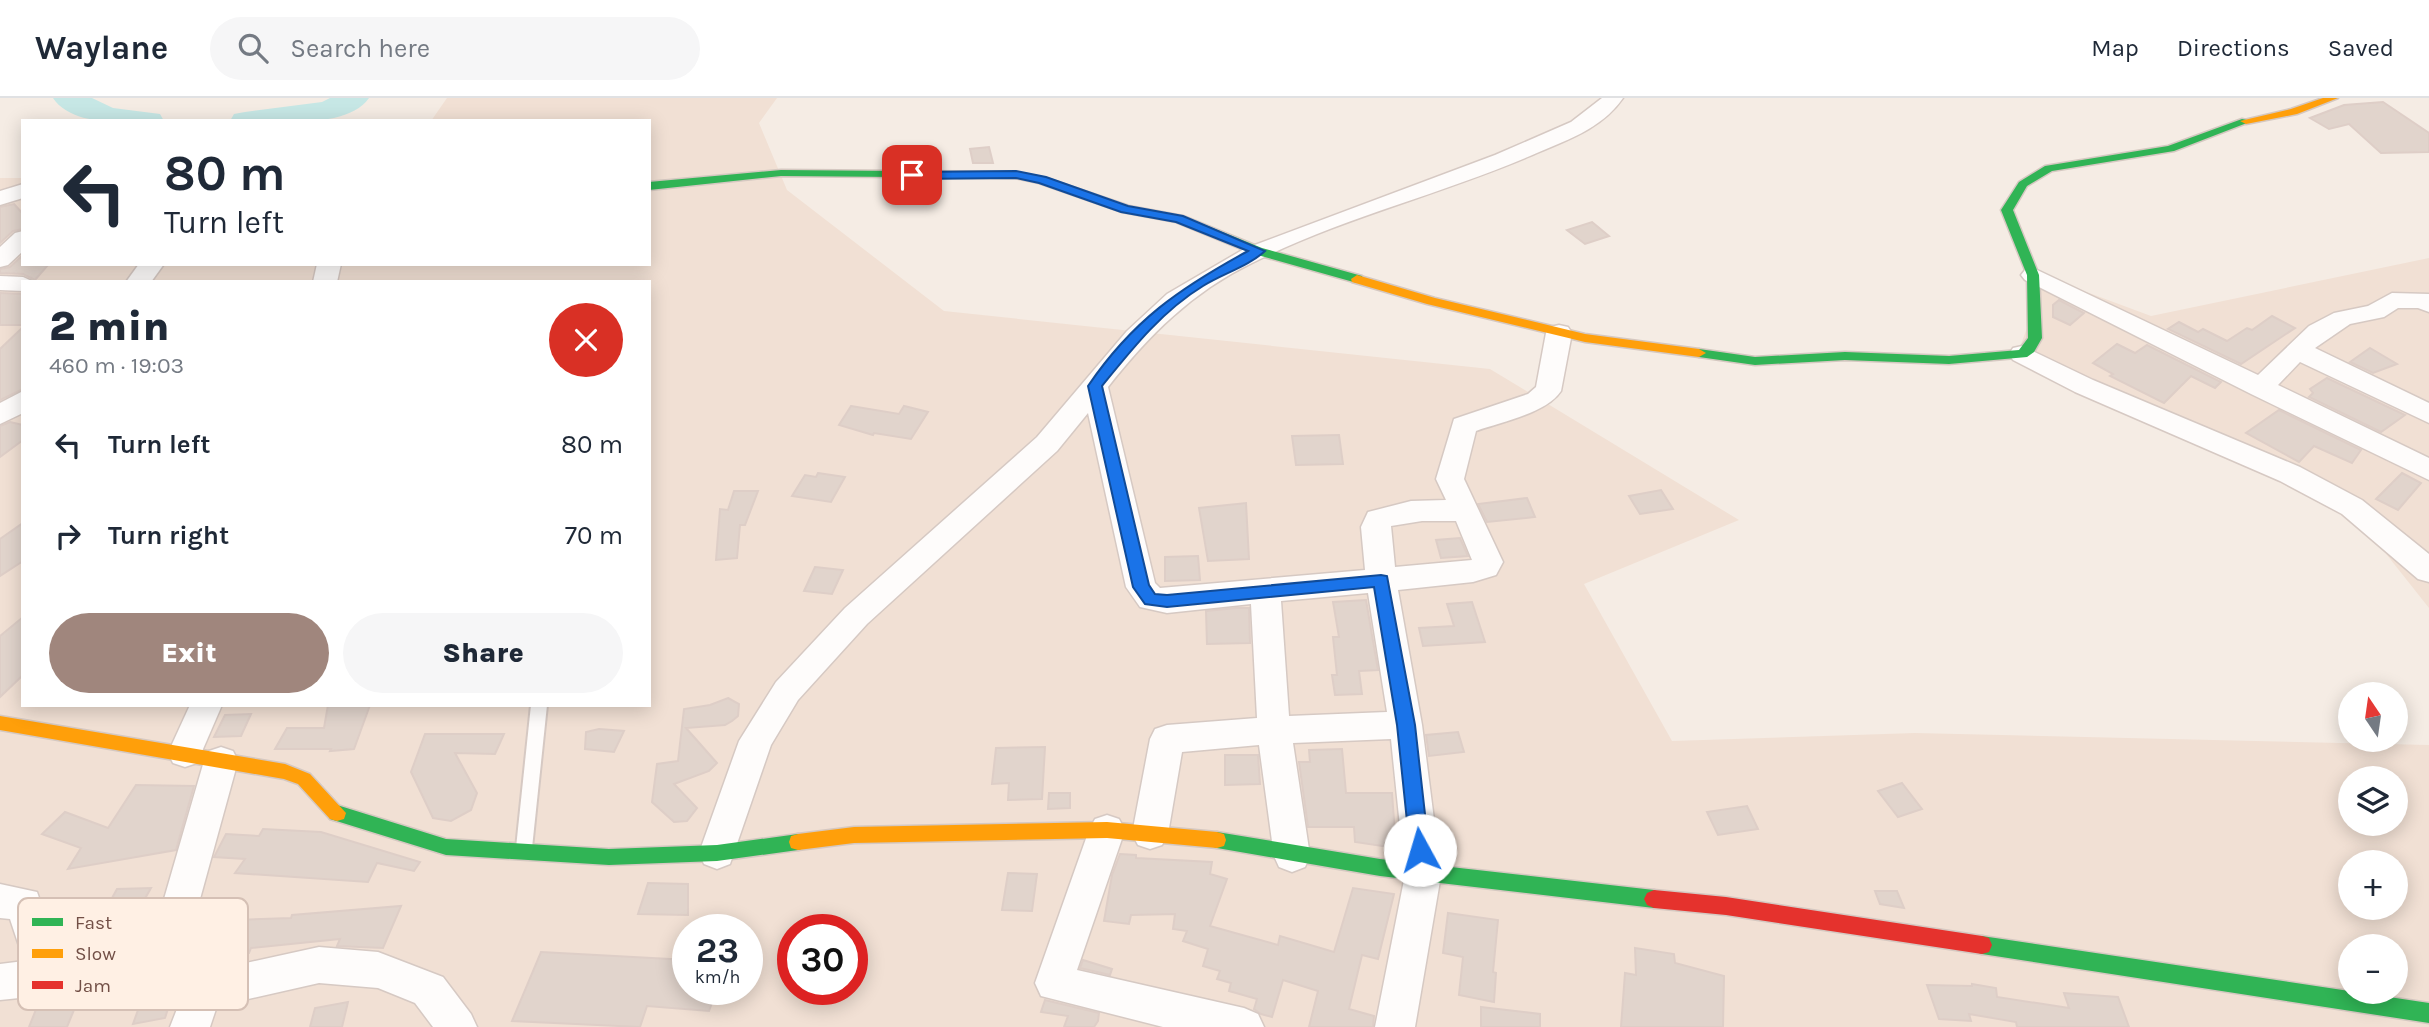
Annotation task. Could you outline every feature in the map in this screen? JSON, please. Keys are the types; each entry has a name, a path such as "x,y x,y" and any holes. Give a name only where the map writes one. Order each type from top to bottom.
{"street":[{"path":"717,853 755,741 787,691 856,616 1047,444 1075,414 1142,328 1197,284 1258,251 1499,162 1577,127 1598,115 1613,98"},
{"path":"651,186 781,173 1016,174 1042,180 1126,209 1179,219 1258,251 1432,301 1559,333 1700,356 1755,361 1844,356 1950,360 2022,354 2029,349 2035,338 2033,275 2007,210 2018,186 2033,175 2049,168 2170,149 2246,121 2293,112 2333,98"},
{"path":"0,198 21,192"},
{"path":"0,261 21,240"},
{"path":"140,280 150,266"},
{"path":"2033,275 2429,470"},
{"path":"0,283 21,284"},
{"path":"2260,388 2318,332 2343,318 2375,312 2392,301 2424,300 2429,304"},
{"path":"1095,386 1141,587 1151,600 1167,601 1473,571 1485,568 1488,562 1450,479 1464,425 1536,400 1548,391 1559,333"},
{"path":"2297,350 2429,414"},
{"path":"2022,354 2096,392 2201,434 2290,474 2352,507 2429,571"},
{"path":"0,415 21,401"},
{"path":"1395,1027 1423,875 1406,725 1381,581 1376,527 1378,519 1429,509 1466,511"},
{"path":"1265,591 1274,730 1292,856"},
{"path":"185,753 205,707"},
{"path":"0,723 285,772 304,779 338,814 446,847 608,857 717,853 854,835 1107,830 1215,840 1292,856 1423,875 1726,906 2429,1013"},
{"path":"1150,834 1167,739 1274,730 1406,725"},
{"path":"182,898 221,761"},
{"path":"1107,830 1054,983 1244,1027"},
{"path":"0,901 18,903"},
{"path":"248,972 319,965 378,970 429,990 457,1027"},
{"path":"0,982 18,980"},
{"path":"190,1027 195,1010"}],"lane":[{"path":"524,853 539,707"}],"shaded area":[{"path":"447,98 777,98 759,123 787,190 944,311 1490,369 1739,520 1584,584 1672,741 1915,733 2338,743 2338,752 2408,752 2408,745 2429,745 2429,1027 0,1027 0,178 21,178 21,266 651,266 651,119 432,119"},
{"path":"2429,258 2429,608 2360,521 2017,355 2046,277 2151,316"}],"building":[{"path":"2383,102 2429,133 2429,152 2381,153 2349,124 2329,129 2310,118 2344,105"},
{"path":"989,147 993,163 973,163 970,149"},
{"path":"14,204 21,212 21,229 13,231 0,243 0,207"},
{"path":"1592,222 1609,236 1585,244 1567,230"},
{"path":"21,257 21,266 47,266 35,280 23,274 0,273 0,269 10,267"},
{"path":"0,293 21,294 21,325 0,325"},
{"path":"2059,300 2084,313 2070,325 2053,317 2053,305"},
{"path":"2272,316 2295,328 2241,364 2168,329 2179,322 2198,332 2203,329 2227,341 2247,328 2252,330"},
{"path":"21,329 21,390 0,400 0,349"},
{"path":"2117,344 2135,353 2147,345 2221,382 2215,388 2191,376 2164,403 2110,376 2113,374 2093,363"},
{"path":"2370,348 2397,364 2373,373 2350,362"},
{"path":"2327,378 2405,415 2381,432 2309,397 2313,393 2310,389"},
{"path":"851,406 899,414 904,406 928,412 911,439 873,435 839,425"},
{"path":"2279,410 2361,450 2352,463 2314,446 2299,462 2246,433"},
{"path":"10,422 21,425 21,441 0,457 0,426"},
{"path":"1339,435 1343,464 1296,465 1292,436"},
{"path":"818,473 845,477 831,502 792,496 805,475 816,477"},
{"path":"2402,473 2421,483 2398,510 2376,499"},
{"path":"1661,490 1673,509 1640,514 1629,496"},
{"path":"734,491 758,491 745,525 740,525 737,558 716,560 720,509 728,510"},
{"path":"1527,498 1535,517 1487,522 1478,504"},
{"path":"1246,503 1249,559 1208,561 1199,508"},
{"path":"21,524 21,562 0,576 0,539"},
{"path":"1460,538 1468,556 1441,558 1436,540"},
{"path":"1198,556 1200,580 1165,581 1165,557"},
{"path":"815,567 843,570 832,594 804,591"},
{"path":"1366,600 1378,670 1359,671 1362,694 1335,695 1332,675 1337,675 1333,637 1339,637 1333,602"},
{"path":"1472,602 1485,642 1423,646 1419,628 1454,626 1447,604"},
{"path":"1249,608 1250,643 1207,644 1206,611"},
{"path":"21,619 21,677 0,697 0,636"},
{"path":"728,698 739,704 738,716 732,721 725,725 686,728 717,763 709,771 674,784 697,808 687,821 674,822 652,802 657,764 678,761 684,709 710,705"},
{"path":"328,707 369,707 354,749 275,749 287,728 324,728"},
{"path":"251,714 241,736 214,737 225,715"},
{"path":"599,729 624,731 614,752 585,749 586,732"},
{"path":"1458,732 1464,752 1429,756 1426,735"},
{"path":"425,734 504,734 495,754 455,753 477,793 471,810 451,821 433,818 411,772"},
{"path":"1045,747 1042,799 1008,800 1009,783 992,784 996,748"},
{"path":"1342,749 1346,793 1392,793 1396,848 1355,842 1354,827 1308,827 1299,762 1310,762 1309,750"},
{"path":"1225,755 1258,755 1260,784 1225,785"},
{"path":"1902,783 1922,809 1898,817 1878,791"},
{"path":"136,785 194,786 176,850 68,869 81,848 42,834 65,812 108,828"},
{"path":"1049,793 1070,793 1070,808 1048,809"},
{"path":"1747,806 1758,829 1718,835 1707,812"},
{"path":"263,829 321,832 420,862 414,871 377,863 368,882 235,873 245,859 214,857 226,834 259,836"},
{"path":"1120,854 1136,855 1136,858 1212,862 1210,874 1227,879 1210,926 1278,945 1280,936 1334,952 1353,888 1394,894 1378,959 1362,955 1349,1009 1374,1016 1373,1027 1309,1027 1318,991 1283,980 1272,1017 1261,1014 1254,1009 1257,999 1229,991 1231,983 1217,979 1220,971 1203,966 1208,949 1183,941 1187,931 1173,929 1175,914 1131,915 1129,924 1104,921 1112,875"},
{"path":"1008,873 1037,874 1032,911 1002,910"},
{"path":"648,883 688,884 688,914 638,914"},
{"path":"151,888 145,898 112,898 117,889"},
{"path":"1875,891 1897,891 1904,908 1880,904"},
{"path":"401,906 383,948 337,946 340,939 251,948 248,953 248,920 291,918 292,915"},
{"path":"1448,913 1498,920 1493,972 1496,973 1494,1002 1459,995 1463,957 1443,953"},
{"path":"1635,948 1674,954 1675,963 1724,976 1723,1027 1621,1027 1625,973 1636,975"},
{"path":"541,952 672,959 672,1005 711,1005 709,1011 647,1006 640,1027 512,1021"},
{"path":"1083,960 1112,969 1110,975 1080,968"},
{"path":"1972,984 1996,988 1997,997 2069,1008 2064,993 2118,997 2129,1027 2017,1027 2016,1022 1969,1014 1971,1021 1939,1019 1927,985"},
{"path":"1045,1000 1099,1013 1098,1021 1094,1027 1064,1027 1068,1016 1041,1012"},
{"path":"348,1002 342,1027 310,1027 315,1008"},
{"path":"1481,1007 1540,1014 1540,1027 1481,1027"},
{"path":"36,1010 74,1010 67,1027 29,1027"},
{"path":"138,1010 168,1010 165,1018 133,1024"}],"waterway":[{"path":"68,98 106,117 128,119"},
{"path":"260,119 329,110 354,98"}],"traffic: fast":[{"path":"1699,353 1755,361 1845,356 1949,360 2022,354 2029,349 2035,338 2033,275 2007,210 2023,184 2049,168 2170,149 2246,121"},
{"path":"651,186 781,173 1015,175 1042,180 1126,209 1179,219 1258,251 1357,279"},
{"path":"337,813 446,847 609,857 717,853 798,842"},
{"path":"1217,840 1380,868 1654,899"},
{"path":"1982,945 2429,1013"}],"traffic: slow":[{"path":"2246,121 2293,112 2333,98"},
{"path":"1357,279 1432,301 1585,338 1699,353"},
{"path":"0,723 285,772 304,779 337,813"},
{"path":"798,842 854,835 1107,830 1217,840"}],"traffic: jam":[{"path":"1654,899 1726,906 1982,945"}],"route":[{"path":"912,175 1016,174 1042,180 1126,209 1179,219 1258,251 1197,284 1167,307 1142,328 1095,386 1141,587 1151,600 1167,601 1381,581 1406,725 1420,850"}]}
